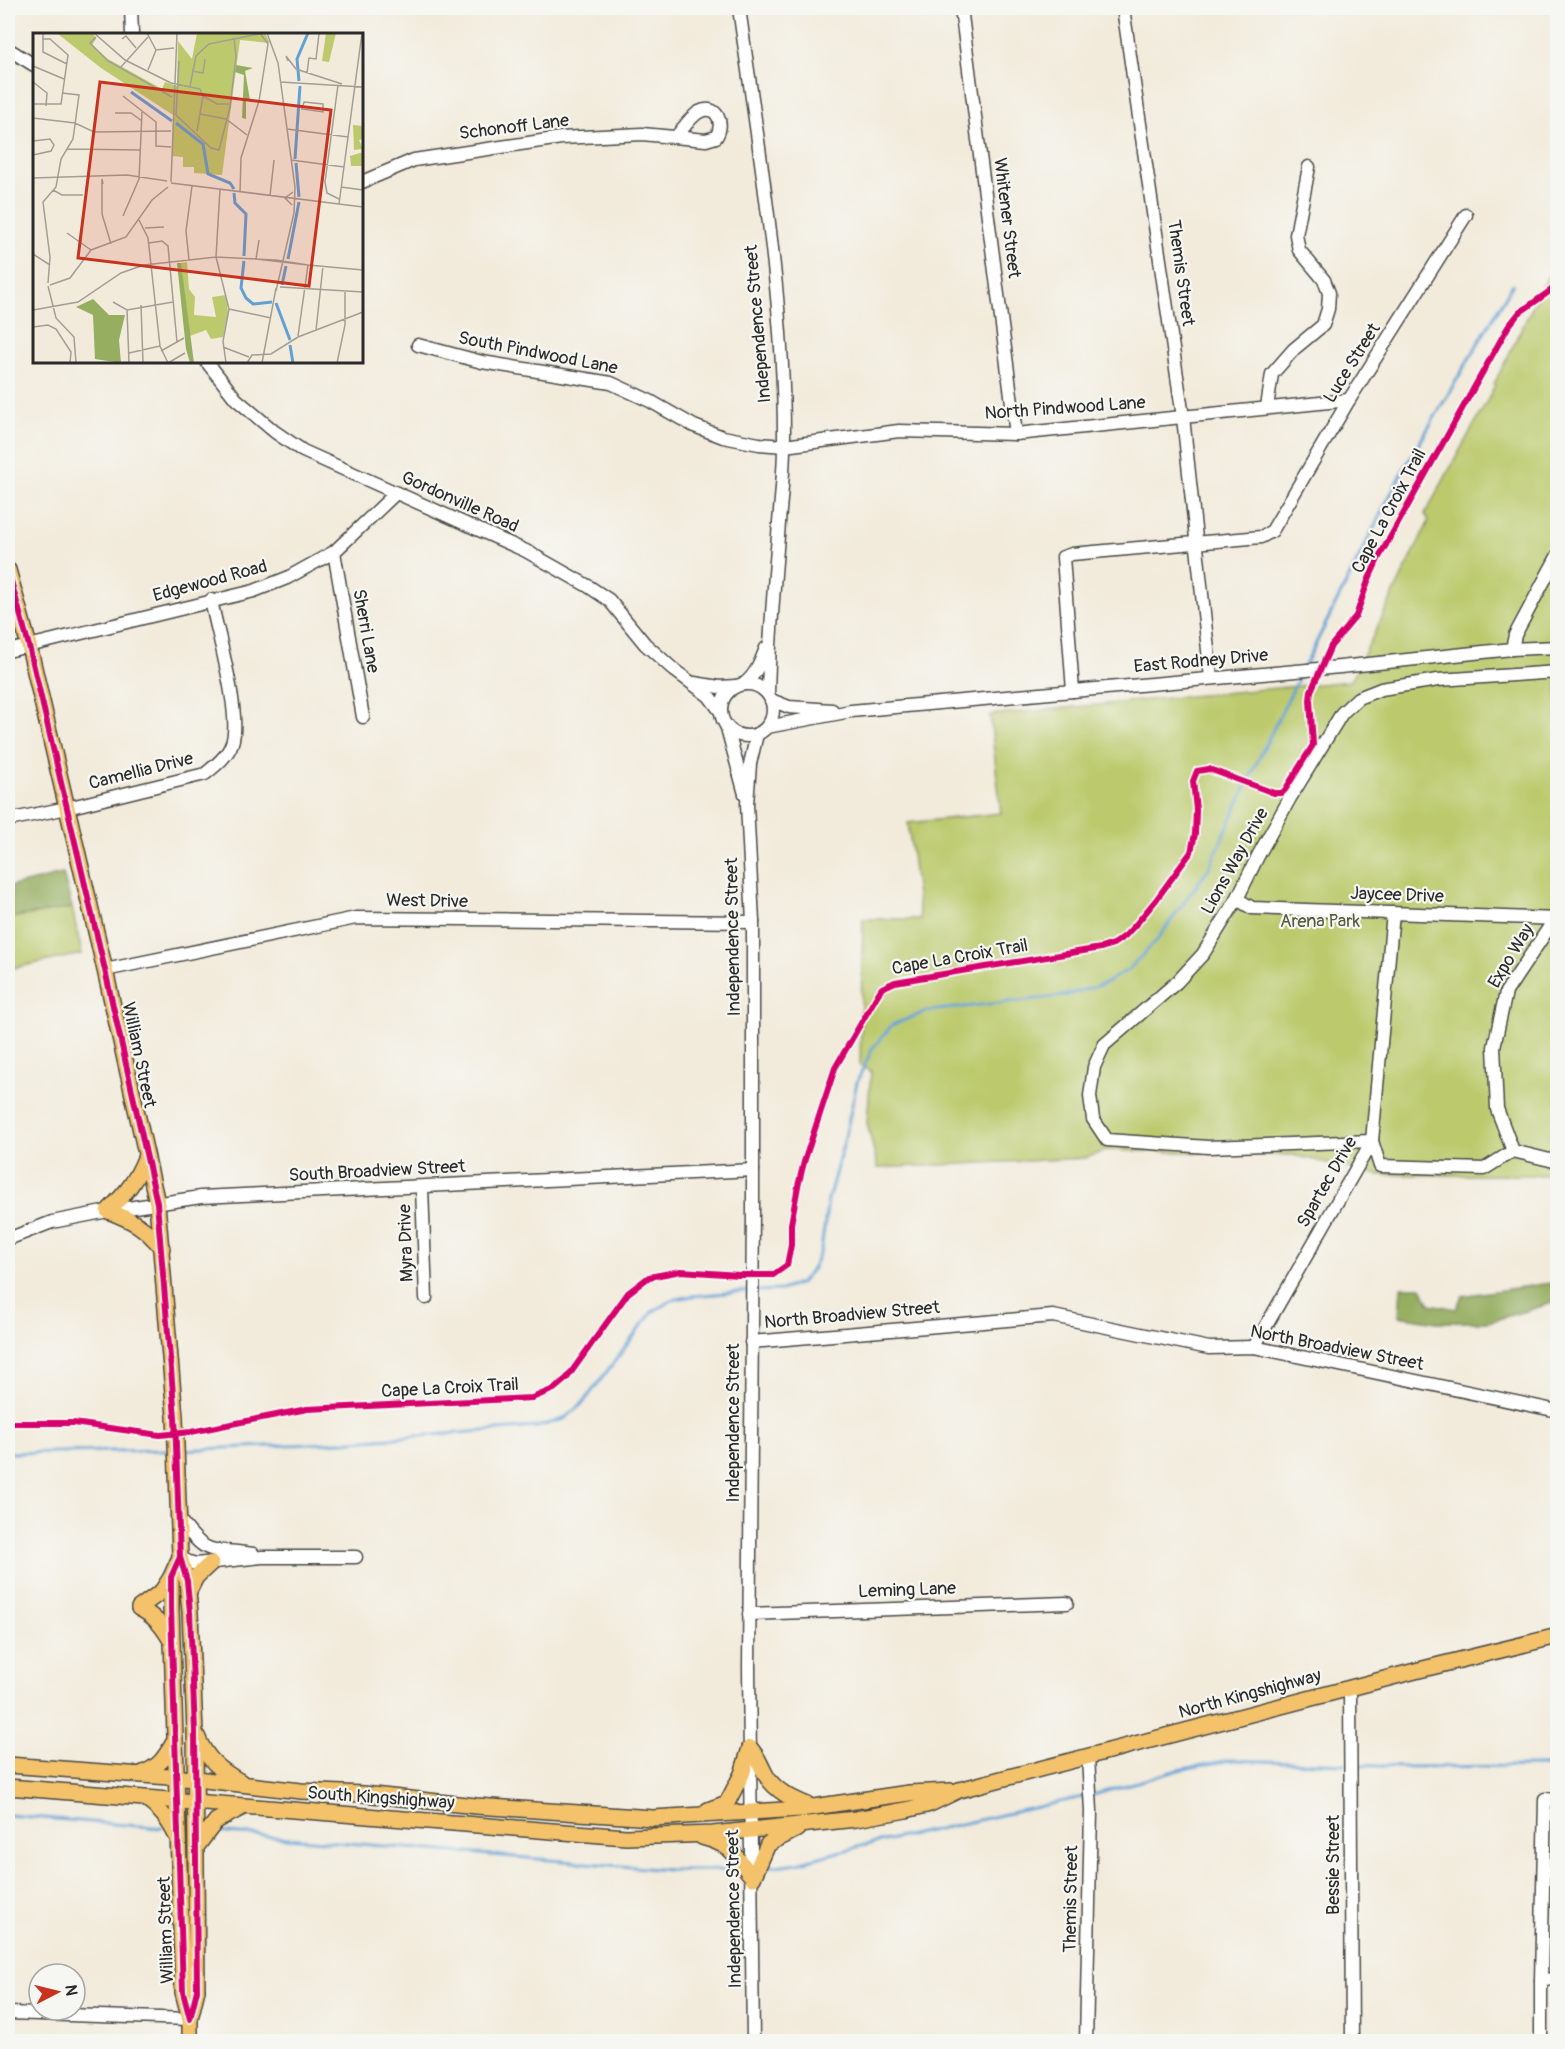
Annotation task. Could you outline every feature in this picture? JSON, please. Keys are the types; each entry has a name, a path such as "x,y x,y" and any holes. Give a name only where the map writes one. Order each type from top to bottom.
{"main road":[{"name":"William Street","path":"8,570 29,646 105,970 156,1203 162,1248 175,1417 180,1557 187,1581 195,1732 197,1990 190,2019 190,2042"},
{"path":"146,1155 138,1177 108,1211 130,1219 150,1232 162,1248"},
{"name":"William Street","path":"180,1557 171,1577 171,1642 183,1992 190,2019"},
{"path":"188,1593 196,1577 211,1563"},
{"path":"171,1577 162,1591 139,1608 151,1614 162,1625 171,1642"},
{"name":"North Kingshighway","path":"750,1812 812,1807 909,1793 954,1791 1557,1636"},
{"path":"195,1732 202,1750 214,1763 227,1774 247,1785"},
{"path":"139,1775 155,1768 165,1759 174,1742"},
{"path":"750,1748 759,1758 766,1776 774,1786 812,1807"},
{"path":"690,1816 727,1803 742,1774 750,1748"},
{"name":"South Kingshighway","path":"8,1765 196,1779 599,1815 653,1818 750,1812"},
{"name":"South Kingshighway","path":"8,1787 626,1837 751,1830"},
{"name":"North Kingshighway","path":"751,1830 808,1825 906,1810 930,1804 954,1791"},
{"path":"145,1799 158,1808 170,1822 178,1839"},
{"path":"197,1846 216,1821 245,1807"},
{"path":"690,1834 723,1844 734,1852 741,1865 753,1878 768,1844 808,1825"}],"street":[{"path":"131,8 132,33"},
{"name":"Independence Street","path":"739,8 781,342 784,446 770,639 769,697"},
{"name":"Whitener Street","path":"961,8 1016,434"},
{"name":"Themis Street","path":"1123,8 1183,417 1211,678"},
{"path":"8,49 33,64"},
{"name":"Schonoff Lane","path":"363,182 414,160 447,154 561,138 642,134 676,137"},
{"path":"1267,407 1272,374 1294,349 1323,325 1328,309 1329,293 1324,280 1299,250 1296,235 1309,167"},
{"name":"Luce Street","path":"1197,543 1261,537 1272,531 1349,400 1466,215"},
{"name":"South Pindwood Lane","path":"418,345 482,362 611,383 650,401 694,426 723,437 784,446"},
{"name":"Gordonville Road","path":"208,363 236,399 275,432 303,451 526,551 609,600 645,644 674,670 709,696 721,712"},
{"name":"North Pindwood Lane","path":"784,446 899,430 1016,434 1349,400"},
{"name":"Edgewood Road","path":"8,651 254,591 287,578 334,552 396,493"},
{"path":"1073,691 1063,557 1072,554 1197,543"},
{"name":"Sherri Lane","path":"334,552 363,717"},
{"path":"1512,649 1515,635 1557,555"},
{"name":"Camellia Drive","path":"8,820 205,774 221,760 232,743 235,715 211,600"},
{"name":"Independence Street","path":"742,685 750,680 759,666 770,639"},
{"name":"East Rodney Drive","path":"762,731 848,711 1340,667 1512,649 1557,647"},
{"name":"Lions Way Drive","path":"1372,1141 1208,1148 1107,1140 1094,1119 1089,1096 1094,1066 1104,1046 1177,982 1203,954 1237,899 1290,798 1342,713 1358,698 1381,689 1438,680 1557,672"},
{"name":"Gordonville Road","path":"693,683 719,687 742,685"},
{"path":"742,685 753,685 761,688 769,697 773,711 771,720 762,731 745,737 736,735 727,728 721,712 723,699 728,692 742,685"},
{"name":"East Rodney Drive","path":"769,697 789,707 848,711"},
{"name":"Independence Street","path":"727,728 747,804"},
{"name":"Independence Street","path":"753,2042 749,1614 753,1270 753,922 747,804 750,764 762,731"},
{"name":"Jaycee Drive","path":"1237,899 1252,908 1556,919"},
{"name":"Spartec Drive","path":"1254,1347 1372,1141 1393,913"},
{"name":"West Drive","path":"105,970 356,918 753,922"},
{"name":"Expo Way","path":"1513,1151 1497,1109 1494,1047 1506,992 1556,919"},
{"path":"1372,1141 1380,1166 1484,1169 1513,1151 1557,1162"},
{"name":"South Broadview Street","path":"8,1239 52,1222 201,1197 753,1170"},
{"name":"Myra Drive","path":"422,1187 426,1298"},
{"name":"North Broadview Street","path":"751,1342 1053,1316 1209,1348 1254,1347 1557,1411"},
{"path":"179,1519 205,1548 262,1557"},
{"path":"180,1557 196,1564 262,1557 356,1557"},
{"name":"Leming Lane","path":"749,1614 1067,1604"},
{"name":"Bessie Street","path":"1350,1688 1352,2042"},
{"name":"Themis Street","path":"1086,2042 1091,1811 1088,1757"},
{"path":"1541,2042 1545,1799 1557,1800"},
{"path":"1541,1980 1557,1979"},
{"path":"8,2013 190,2019"}],"green space":[{"name":"Arena Park","path":"1557,258 1557,1175 1379,1175 1293,1155 1108,1150 1085,1158 878,1168 867,1123 871,1071 860,1066 863,919 920,919 908,823 1001,813 990,715 1351,681 1429,521 1425,514 1487,401"},
{"path":"63,874 72,908 8,918 8,887"},
{"path":"72,908 82,954 8,969 8,918"},
{"path":"1557,1282 1557,1314 1556,1302 1488,1322 1437,1322 1399,1316 1401,1287 1421,1287 1430,1304 1456,1309 1462,1296"}],"waterway":[{"path":"1304,667 1400,476 1513,284"},
{"path":"755,1291 781,1290 801,1283 813,1268 821,1250 828,1200 857,1082 872,1049 892,1025 928,1011 1063,996 1104,984 1129,969 1157,940 1209,868 1301,673"},
{"path":"182,1450 312,1444 537,1427 564,1419 583,1403 652,1312 672,1300 748,1291"},
{"path":"8,1453 172,1450"},
{"path":"1093,1795 1178,1770 1230,1760 1346,1764"},
{"path":"1352,1765 1558,1766"},
{"path":"768,1867 797,1863 857,1847 1087,1796"},
{"path":"8,1815 162,1828"},
{"path":"216,1832 669,1870 730,1870"}],"cycle path":[{"name":"Cape La Croix Trail","path":"8,1423 73,1423 160,1435 191,1432 307,1409 532,1398 554,1389 567,1378 628,1293 649,1277 681,1271 773,1275 787,1265 798,1186 835,1068 882,988 895,982 1101,948 1113,944 1125,936 1137,923 1191,852 1195,834 1196,810 1193,781 1197,771 1209,769 1274,793 1282,793 1285,790 1313,745 1311,691 1331,646 1356,616 1378,559 1508,327 1519,313 1558,283"},
{"path":"8,570 29,646 157,1203 175,1417 180,1557 187,1581 190,1612 195,1732 197,1990 190,2019 183,1992 171,1608 171,1577 180,1557"}]}
